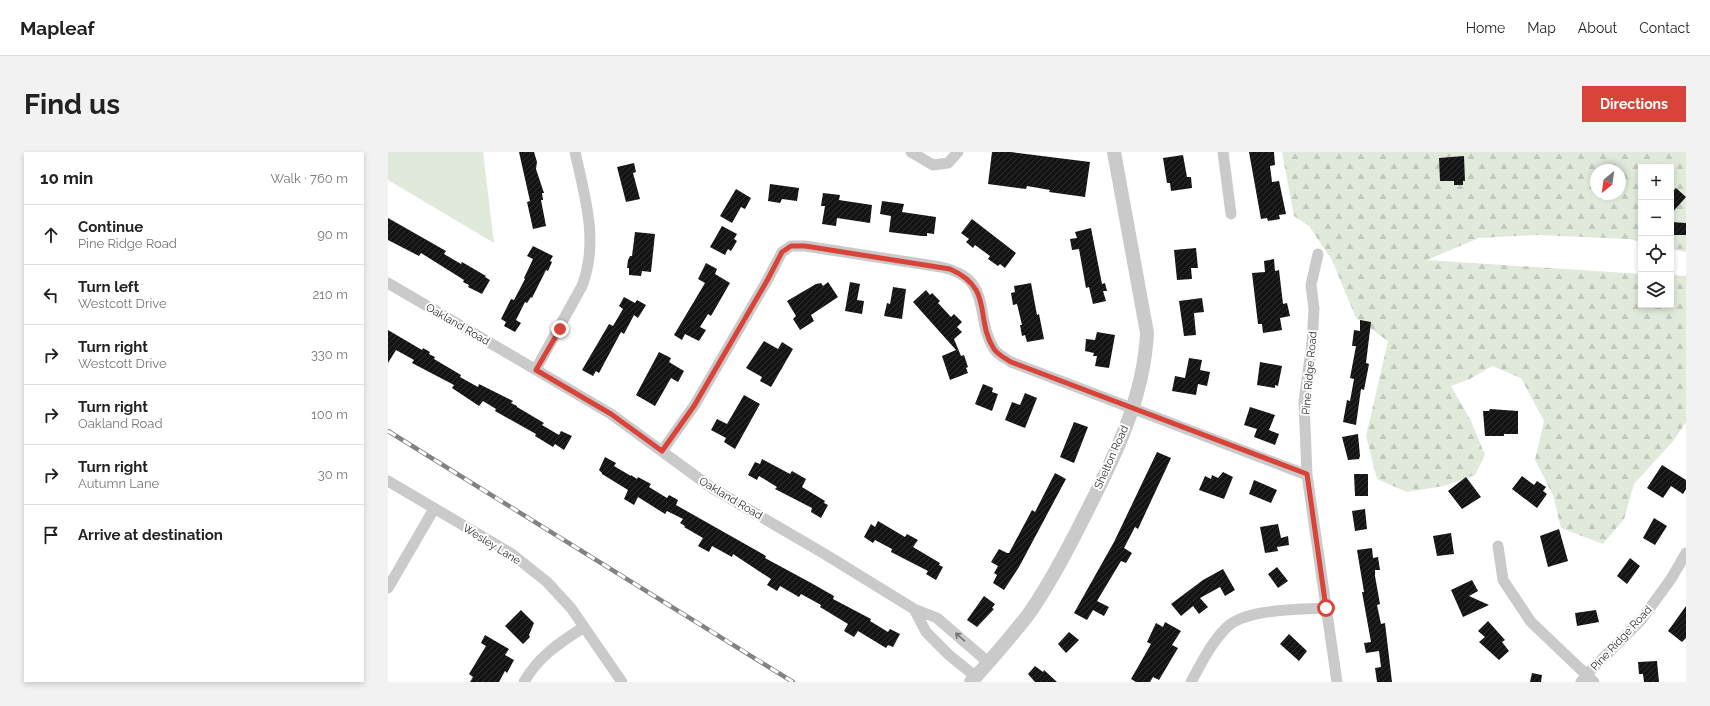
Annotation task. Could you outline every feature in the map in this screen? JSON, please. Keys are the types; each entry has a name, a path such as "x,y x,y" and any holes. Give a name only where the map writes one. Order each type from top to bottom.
{"street":[{"path":"536,370 570,310 582,286 588,267 591,246 589,222 575,152"},
{"path":"911,152 933,166 948,163 958,152"},
{"name":"Shelton Road","path":"973,679 989,663 1028,614 1067,550 1110,465 1132,407 1146,359 1147,333 1114,152"},
{"path":"1223,152 1231,214"},
{"path":"662,451 694,406 768,279 782,252 791,246 805,246 941,267 961,274 976,288 994,350 1011,362 1307,474"},
{"name":"Pine Ridge Road","path":"1318,254 1311,285 1314,309 1312,343 1304,402 1307,474 1337,682"},
{"name":"Oakland Road","path":"388,283 611,414 712,488 823,553 914,609 937,618 989,663"},
{"name":"Wesley Lane","path":"388,481 512,554 547,582 571,608 622,682"},
{"path":"388,588 434,509"},
{"path":"1498,546 1503,580 1531,622 1587,680"},
{"name":"Pine Ridge Road","path":"1587,680 1641,620 1671,579 1686,553"},
{"path":"1191,682 1219,636 1227,627 1238,619 1262,613 1326,608"},
{"path":"914,609 926,632 973,679"},
{"path":"524,682 531,669 546,653 584,627"}],"green space":[{"path":"388,152 483,152 494,243 388,180"},
{"path":"1282,152 1686,152 1686,252 1674,250 1674,164 1638,164 1638,241 1629,239 1538,235 1479,238 1427,260 1638,274 1638,308 1674,308 1674,275 1686,276 1686,422 1674,440 1634,484 1624,519 1603,544 1561,528 1553,495 1535,460 1544,421 1521,378 1492,366 1470,379 1451,386 1471,421 1485,455 1475,475 1444,486 1407,492 1377,479 1366,436 1388,341 1356,318 1332,260 1309,226 1294,216"}],"building":[{"path":"519,152 534,152 537,162 536,169 544,193 542,193 543,200 541,200 546,226 533,229 527,202 530,201"},
{"path":"992,152 1011,152 1090,162 1085,197 1049,192 1050,190 1027,186 1026,189 988,184"},
{"path":"1249,152 1274,152 1275,165 1270,166 1272,182 1279,181 1286,214 1279,215 1280,219 1268,221 1267,218 1261,219"},
{"path":"1183,155 1187,177 1191,177 1192,188 1171,191 1170,183 1167,183 1163,158"},
{"path":"1464,156 1465,181 1463,181 1463,185 1454,185 1454,181 1440,181 1439,158"},
{"path":"634,163 636,172 633,173 640,199 626,202 617,167"},
{"path":"770,184 799,188 797,201 782,199 780,203 768,201"},
{"path":"1676,188 1686,197 1674,211 1674,200 1674,190"},
{"path":"736,189 751,198 745,209 741,207 732,223 720,216"},
{"path":"823,193 840,195 839,200 872,205 870,223 837,218 836,226 822,224 825,206 821,206"},
{"path":"882,201 904,204 902,212 936,217 934,234 927,233 927,236 922,236 889,232 891,216 880,214"},
{"path":"388,218 446,251 444,254 461,264 462,262 486,276 485,277 490,280 482,294 468,287 469,285 463,282 464,280 421,253 419,256 388,240"},
{"path":"972,219 1016,253 1005,268 1000,264 998,266 988,259 990,256 975,245 973,248 966,242 969,239 961,233"},
{"path":"1674,222 1686,223 1686,235 1674,235"},
{"path":"722,226 737,234 734,239 737,241 731,251 728,249 725,255 710,247"},
{"path":"1091,228 1102,284 1105,283 1107,291 1103,291 1106,301 1093,304 1089,287 1086,288 1079,249 1072,250 1070,239 1077,238 1075,232"},
{"path":"635,232 655,234 651,272 642,271 641,276 629,275 629,268 627,268 628,260 630,256 632,256"},
{"path":"533,246 553,256 550,261 552,262 548,271 546,270 532,298 531,297 527,303 525,302 516,320 521,323 515,332 504,326 506,322 501,319 511,299 514,300 525,279 524,278 533,259 527,256"},
{"path":"1196,248 1198,268 1191,268 1192,279 1177,280 1174,250"},
{"path":"1274,259 1275,271 1279,270 1283,304 1287,303 1290,316 1280,318 1282,330 1263,333 1262,324 1258,324 1252,273 1265,272 1264,261"},
{"path":"706,263 717,269 715,274 730,283 711,316 708,314 700,327 706,330 699,341 685,334 682,340 674,335 705,283 698,279"},
{"path":"828,282 838,297 811,315 814,321 800,330 793,319 796,316 787,301 816,284 821,283 823,286"},
{"path":"850,282 860,284 857,300 864,301 862,314 845,311"},
{"path":"1031,283 1037,315 1039,314 1044,339 1027,342 1025,335 1022,336 1020,325 1022,325 1017,304 1013,305 1011,293 1015,292 1014,286"},
{"path":"893,287 906,289 902,319 884,316 887,303 890,304"},
{"path":"926,290 930,295 932,293 940,301 938,303 951,317 954,314 962,322 957,327 962,332 954,339 961,356 964,355 968,367 966,368 968,373 950,380 942,356 956,350 913,302"},
{"path":"624,297 635,303 637,300 646,305 638,318 634,315 624,334 621,332 599,373 596,371 593,376 582,370 609,324 613,326 623,309 619,306"},
{"path":"1202,298 1204,312 1194,313 1196,335 1184,336 1179,301"},
{"path":"1360,320 1371,322 1366,363 1369,364 1364,390 1361,389 1356,425 1343,422 1347,400 1350,401 1354,379 1350,378 1356,346 1352,346 1354,330 1360,331"},
{"path":"388,330 422,350 423,348 430,352 429,354 435,357 434,359 461,375 460,377 478,387 479,384 513,401 511,403 544,423 542,425 559,435 561,431 572,436 564,450 555,444 553,447 535,436 536,434 495,411 496,409 483,401 479,406 452,388 454,385 412,363 414,360 396,350 388,363"},
{"path":"1097,332 1115,335 1109,368 1095,366 1097,356 1093,356 1094,353 1085,351 1086,339 1095,340"},
{"path":"764,341 778,349 782,342 793,349 771,387 760,381 762,377 746,368"},
{"path":"659,352 671,358 669,362 684,371 678,382 671,378 655,406 636,395"},
{"path":"1189,358 1202,360 1200,370 1210,372 1207,386 1198,384 1196,395 1172,391 1175,376 1185,378"},
{"path":"1260,362 1282,366 1278,386 1275,385 1275,388 1257,385"},
{"path":"983,384 993,388 992,392 998,394 992,411 975,404"},
{"path":"1025,393 1037,398 1025,428 1005,420 1012,402 1020,405"},
{"path":"744,395 760,404 735,449 724,442 726,438 711,430 717,419 727,424"},
{"path":"1250,407 1275,415 1269,430 1279,434 1275,445 1254,437 1257,429 1244,425"},
{"path":"1490,409 1518,411 1518,434 1485,436 1483,411 1489,411"},
{"path":"1074,422 1088,427 1074,463 1060,457"},
{"path":"1358,434 1359,459 1348,460 1342,437"},
{"path":"1157,452 1171,458 1138,529 1135,527 1124,548 1132,553 1126,563 1121,561 1097,601 1109,607 1104,616 1093,610 1087,620 1074,613 1114,542"},
{"path":"605,457 616,463 614,466 631,476 637,479 638,477 651,484 649,487 667,498 669,495 678,500 676,505 766,556 765,558 834,596 833,599 871,619 870,621 888,632 890,629 900,634 893,647 888,645 886,648 858,631 854,637 844,631 848,624 820,607 821,605 801,594 799,597 780,586 777,591 767,585 771,579 733,554 732,557 712,546 709,552 698,546 703,538 684,527 685,526 680,523 683,519 667,511 665,514 638,497 634,505 624,499 628,490 602,474 599,470"},
{"path":"762,459 790,474 792,471 806,479 802,487 825,501 824,503 828,505 821,518 811,512 812,508 775,489 777,487 759,476 757,480 748,475 755,462 760,464"},
{"path":"1662,465 1686,480 1686,489 1683,494 1671,486 1663,498 1647,488"},
{"path":"1223,472 1233,477 1224,499 1199,490 1205,476 1211,479 1212,475 1218,478"},
{"path":"1055,473 1066,479 1019,567 1004,590 993,583 997,575 994,573 998,566 991,562 999,549 1009,553 1032,510 1035,512"},
{"path":"1354,474 1368,474 1368,496 1355,496"},
{"path":"1522,476 1534,485 1537,481 1546,487 1543,491 1547,494 1537,508 1512,489"},
{"path":"1466,477 1481,497 1462,509 1448,491"},
{"path":"1254,480 1277,490 1271,503 1249,494"},
{"path":"1365,509 1367,529 1355,531 1352,511"},
{"path":"1654,518 1667,526 1655,545 1643,538"},
{"path":"878,521 905,537 907,534 918,540 913,547 940,563 939,565 943,567 936,580 926,574 928,571 891,552 892,549 875,540 873,543 864,537 871,524 875,527"},
{"path":"1278,524 1281,538 1288,536 1289,545 1277,547 1278,551 1265,553 1260,527"},
{"path":"1559,529 1568,561 1548,567 1540,536"},
{"path":"1451,533 1454,554 1437,556 1433,536"},
{"path":"1372,548 1373,558 1378,557 1380,570 1375,570 1380,604 1377,605 1381,624 1385,623 1392,682 1377,682 1375,668 1381,667 1379,651 1366,653 1364,643 1371,642 1362,592 1364,592 1357,550"},
{"path":"1630,558 1640,566 1627,584 1617,576"},
{"path":"1277,567 1288,581 1278,588 1268,574"},
{"path":"1223,569 1235,590 1225,596 1220,587 1200,598 1208,607 1199,614 1193,606 1181,616 1171,604 1203,580"},
{"path":"1472,580 1478,591 1469,596 1489,605 1463,617 1451,590"},
{"path":"984,596 995,604 992,608 994,609 977,627 967,620"},
{"path":"1686,606 1686,638 1682,642 1668,631"},
{"path":"521,610 534,623 529,635 530,637 523,644 505,626"},
{"path":"1596,610 1599,622 1577,626 1575,613"},
{"path":"1488,621 1505,640 1502,642 1509,651 1499,660 1479,642 1485,637 1478,631"},
{"path":"1165,622 1181,631 1172,645 1178,648 1159,680 1153,677 1150,682 1136,682 1131,679 1151,644 1147,642 1156,623 1163,627"},
{"path":"1069,632 1079,640 1066,653 1058,644"},
{"path":"1289,634 1307,651 1299,661 1280,644"},
{"path":"485,635 509,649 505,655 514,660 507,673 505,671 499,682 470,682 473,677 469,674 486,646 481,643"},
{"path":"1657,661 1659,682 1644,682 1643,674 1639,674 1638,662"},
{"path":"1035,666 1043,672 1044,670 1057,682 1035,682 1028,674"},
{"path":"1532,673 1542,675 1541,682 1530,682"}],"railway":[{"path":"388,431 793,682"}],"route":[{"path":"560,329 536,370 611,414 662,451 694,406 768,279 782,252 791,246 805,246 950,269 961,274 976,288 994,350 1011,362 1307,474 1326,608"}]}
